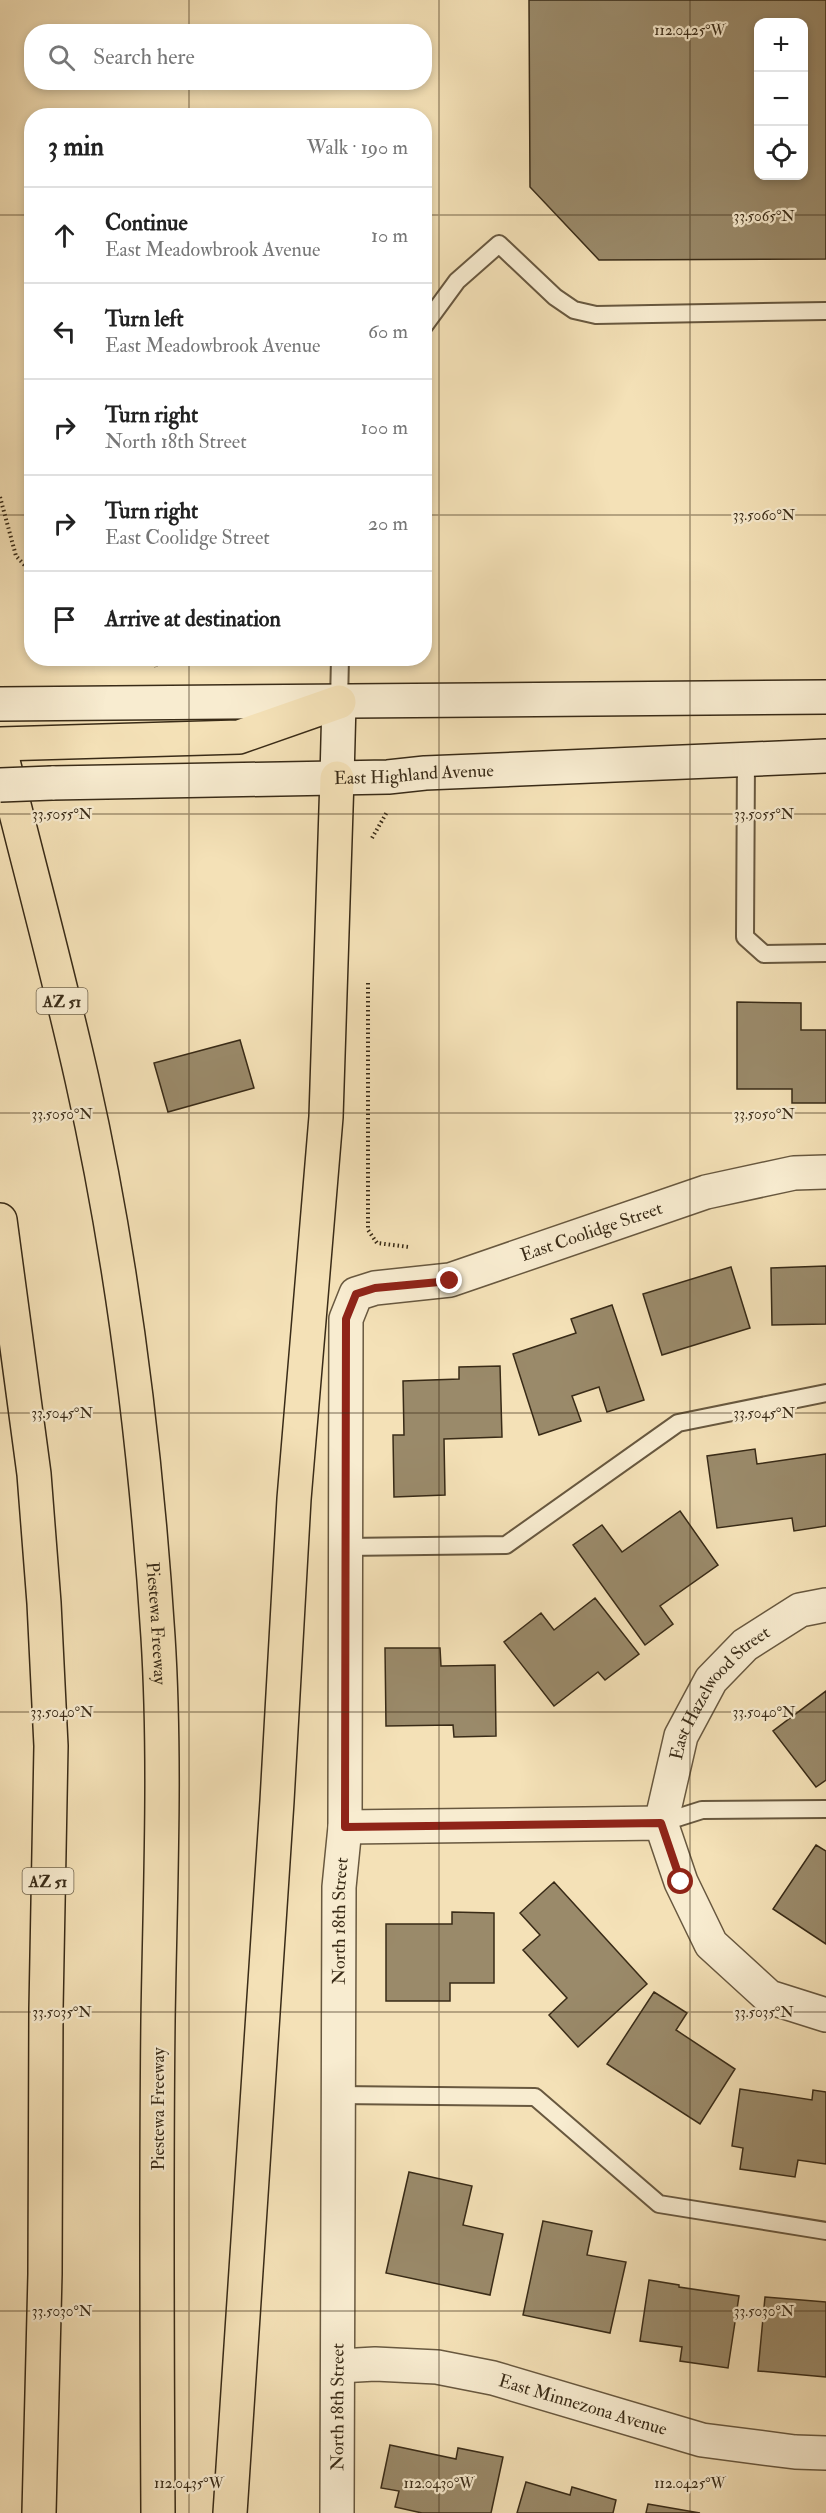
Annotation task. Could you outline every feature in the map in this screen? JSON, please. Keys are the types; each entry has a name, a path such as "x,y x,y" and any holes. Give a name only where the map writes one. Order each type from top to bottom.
{"highway":[{"path":"0,744 239,737 339,702"},
{"name":"Piestewa Freeway","path":"0,749 82,1081 116,1254 132,1366 159,1639 162,1792 156,2314 158,2513"},
{"path":"230,2513 277,1801 294,1499 326,1117 337,777"},
{"name":"AZ 51","path":"0,1220 34,1474 44,1603 51,1746 46,2020 45,2274 39,2513"}],"street":[{"path":"14,703 826,697"},
{"path":"337,777 339,702"},
{"name":"East Highland Avenue","path":"0,785 337,777 826,756"},
{"name":"East Coolidge Street","path":"356,1294 375,1288 450,1281 706,1192 794,1173 826,1172"},
{"name":"North 18th Street","path":"337,2513 339,1887 345,1827 346,1319 356,1294"},
{"name":"East Hazelwood Street","path":"661,1823 681,1736 711,1680 745,1645 800,1610 826,1605"},
{"path":"345,1827 661,1823 681,1882 711,1944 770,1997 826,2015"},
{"name":"East Minnezona Avenue","path":"339,2366 375,2364 437,2367 493,2378 702,2440 795,2452 826,2453"}],"lane":[{"path":"432,315 458,280 499,244 555,297 574,310 596,315 826,311"},
{"path":"339,702 340,666"},
{"path":"746,759 745,937 764,954 826,953"},
{"path":"345,1547 506,1545 678,1423 826,1393"},
{"path":"661,1823 702,1810 826,1809"},
{"path":"338,2095 535,2097 659,2204 826,2231"}],"path":[{"path":"0,497 16,556 24,564"},
{"path":"369,843 387,812"},
{"path":"368,972 368,1230 377,1243 416,1248"}],"building":[{"path":"529,0 826,0 826,259 599,260 530,187"},
{"path":"737,1002 801,1003 801,1030 826,1030 826,1103 792,1103 792,1089 737,1089"},
{"path":"240,1040 254,1088 168,1112 154,1063"},
{"path":"826,1266 826,1324 772,1325 771,1268"},
{"path":"731,1267 750,1328 662,1355 643,1294"},
{"path":"612,1305 644,1400 607,1412 599,1387 572,1396 581,1421 539,1435 513,1354 576,1333 571,1319"},
{"path":"500,1366 502,1437 444,1439 445,1495 394,1497 393,1435 404,1435 403,1381 459,1379 459,1367"},
{"path":"755,1449 757,1464 826,1454 826,1526 794,1531 792,1518 717,1528 707,1456"},
{"path":"680,1511 718,1565 660,1606 673,1624 645,1645 573,1545 602,1525 622,1552"},
{"path":"595,1598 639,1654 605,1680 598,1672 554,1706 504,1642 541,1613 554,1630"},
{"path":"385,1648 440,1648 441,1666 495,1665 496,1736 454,1737 453,1725 386,1726"},
{"path":"826,1691 826,1780 816,1787 773,1731"},
{"path":"816,1845 826,1851 826,1944 773,1909"},
{"path":"554,1882 647,1984 578,2047 549,2015 567,1998 523,1950 540,1935 520,1913"},
{"path":"452,1912 494,1913 494,1983 450,1983 450,2001 386,2001 386,1924 452,1924"},
{"path":"654,1992 687,2013 676,2030 735,2069 700,2124 607,2064"},
{"path":"740,2089 812,2100 813,2090 826,2092 826,2164 798,2160 795,2177 740,2169 743,2148 732,2146"},
{"path":"409,2172 472,2186 463,2225 503,2234 490,2295 386,2273"},
{"path":"543,2221 592,2231 587,2255 626,2262 610,2333 523,2315"},
{"path":"649,2280 739,2296 728,2368 680,2361 682,2347 640,2341"},
{"path":"765,2297 826,2302 826,2377 758,2371"},
{"path":"390,2445 456,2459 458,2448 503,2457 491,2513 422,2513 395,2507 399,2491 381,2488"},
{"path":"526,2482 570,2495 572,2487 616,2500 613,2513 517,2513"},
{"path":"648,2504 700,2513 646,2513"}],"route":[{"path":"450,1281 375,1288 356,1294 346,1319 345,1827 661,1823 681,1882"}]}
